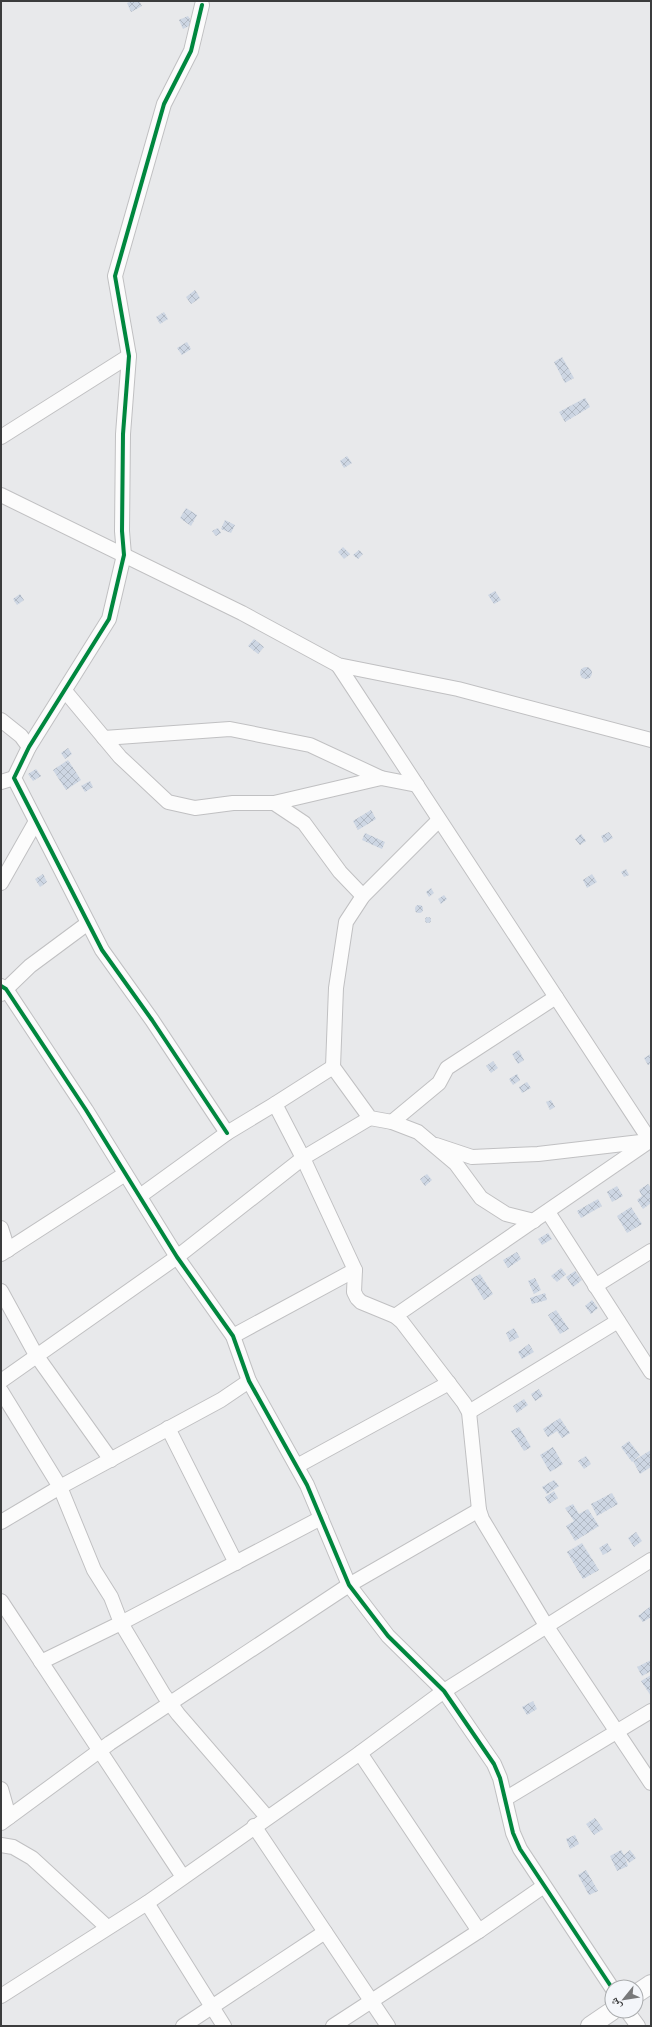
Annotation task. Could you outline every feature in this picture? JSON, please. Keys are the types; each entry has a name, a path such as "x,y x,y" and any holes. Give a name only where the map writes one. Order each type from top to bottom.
{"street":[{"path":"202,5 191,51 164,104 115,276 129,356 123,434 122,531 124,555 109,619 8,780 36,822 102,950 152,1020 227,1133"},
{"path":"1,437 129,356"},
{"path":"1,495 63,527 242,613 338,665 458,689 651,740"},
{"path":"338,665 651,1141"},
{"path":"65,690 120,757 168,802 195,808 233,803 274,803 381,778"},
{"path":"1,720 21,736 29,747"},
{"path":"104,738 230,729 310,744 381,778 417,785"},
{"path":"274,803 304,824 340,872 363,896"},
{"path":"370,1118 333,1067 336,988 346,922 363,896 439,820"},
{"path":"1,883 36,822"},
{"path":"88,923 30,966 2,990 86,1110 178,1257 233,1336 249,1381 297,1466 322,1518 350,1585 388,1636 444,1691 494,1764 500,1778 513,1833 520,1849 606,1979"},
{"path":"392,1122 439,1083 447,1068 556,997"},
{"path":"140,1196 227,1133 333,1067"},
{"path":"275,1104 303,1158 355,1270 354,1292 357,1298 361,1302 395,1316 449,1383 469,1412 479,1510 482,1519 547,1627 651,1783"},
{"path":"1,1380 178,1257 303,1158 370,1118 392,1122 418,1132 456,1164 481,1198 506,1214 534,1222"},
{"path":"430,1143 472,1156 538,1154 651,1141"},
{"path":"395,1316 651,1141"},
{"path":"1,1228 5,1252 125,1174"},
{"path":"548,1212 651,1372"},
{"path":"595,1286 651,1251"},
{"path":"233,1336 355,1270"},
{"path":"1,1291 36,1355 111,1460"},
{"path":"469,1412 618,1321"},
{"path":"1,1522 60,1487 221,1400 249,1381"},
{"path":"297,1466 449,1383"},
{"path":"1,1391 60,1487 88,1558 111,1597 121,1622 170,1704 268,1817"},
{"path":"168,1428 236,1563"},
{"path":"1,1789 5,1820 100,1750 350,1585 479,1510"},
{"path":"41,1662 322,1518"},
{"path":"1,1996 107,1927 147,1903 254,1826 360,1753 444,1691 651,1560"},
{"path":"1,1601 183,1877"},
{"path":"505,1799 617,1733 651,1711"},
{"path":"360,1753 479,1931"},
{"path":"254,1826 388,2026"},
{"path":"1,1845 13,1847 32,1858 107,1927"},
{"path":"333,2026 372,2002 544,1886"},
{"path":"147,1903 224,2026"},
{"path":"183,2026 325,1932"},
{"path":"590,2026 604,2016"}],"building":[{"path":"131,1 139,1 142,6 131,12 127,3"},
{"path":"188,16 193,24 183,29 179,20"},
{"path":"195,290 200,298 191,304 186,297"},
{"path":"164,312 168,319 160,324 156,317"},
{"path":"187,342 191,349 182,355 177,348"},
{"path":"562,357 574,378 565,383 554,362"},
{"path":"585,398 590,407 565,422 559,412"},
{"path":"347,456 352,463 344,468 340,461"},
{"path":"186,508 197,515 191,526 180,518"},
{"path":"225,520 235,525 231,533 221,529"},
{"path":"218,528 221,533 216,536 212,531"},
{"path":"343,547 350,554 344,559 338,552"},
{"path":"359,550 363,554 358,559 353,555"},
{"path":"495,591 501,600 494,604 488,595"},
{"path":"20,594 24,600 17,605 13,599"},
{"path":"254,639 264,647 258,654 248,646"},
{"path":"584,667 588,667 592,673 588,679 584,679 580,675 580,671"},
{"path":"68,748 72,754 65,759 61,753"},
{"path":"68,760 81,780 66,790 53,770"},
{"path":"36,769 41,776 33,781 28,774"},
{"path":"90,781 93,787 85,792 81,786"},
{"path":"371,810 376,819 358,830 353,821"},
{"path":"609,832 613,838 604,843 601,836"},
{"path":"365,833 385,842 382,849 362,840"},
{"path":"581,834 586,841 580,845 575,839"},
{"path":"626,869 629,875 624,877 621,872"},
{"path":"43,874 47,882 40,887 35,879"},
{"path":"592,874 597,882 587,888 583,880"},
{"path":"431,888 434,893 429,897 426,892"},
{"path":"444,895 447,899 441,904 438,899"},
{"path":"419,905 422,906 422,912 419,913 416,912 415,909 416,906"},
{"path":"428,917 431,920 428,923 425,920"},
{"path":"519,1050 524,1060 518,1064 512,1054"},
{"path":"651,1054 651,1063 648,1065 644,1058"},
{"path":"493,1061 498,1068 491,1073 486,1066"},
{"path":"517,1074 520,1080 513,1085 509,1079"},
{"path":"527,1082 531,1088 522,1093 519,1087"},
{"path":"551,1100 555,1107 550,1110 546,1102"},
{"path":"427,1174 432,1180 425,1186 420,1179"},
{"path":"648,1184 651,1188 651,1203 643,1209 637,1200 642,1196 639,1190"},
{"path":"617,1186 623,1196 612,1202 607,1192"},
{"path":"598,1199 602,1206 581,1218 577,1211"},
{"path":"631,1207 642,1224 627,1233 617,1216"},
{"path":"548,1233 552,1239 542,1245 538,1239"},
{"path":"517,1252 521,1259 508,1268 503,1260"},
{"path":"561,1268 566,1274 557,1282 551,1276"},
{"path":"575,1271 582,1280 573,1287 566,1277"},
{"path":"480,1274 493,1294 484,1300 471,1279"},
{"path":"535,1278 541,1290 534,1294 528,1281"},
{"path":"545,1293 547,1300 532,1304 530,1298"},
{"path":"592,1300 598,1308 591,1314 585,1306"},
{"path":"556,1310 569,1329 560,1334 548,1315"},
{"path":"514,1328 519,1337 510,1342 506,1333"},
{"path":"529,1344 534,1352 522,1359 518,1352"},
{"path":"539,1389 543,1396 535,1401 531,1394"},
{"path":"524,1399 528,1405 517,1413 513,1406"},
{"path":"560,1418 570,1433 562,1438 557,1431 548,1437 543,1429"},
{"path":"519,1427 531,1447 524,1451 511,1431"},
{"path":"629,1441 640,1455 632,1462 621,1447"},
{"path":"553,1447 563,1464 550,1472 540,1455"},
{"path":"651,1450 651,1467 640,1474 633,1461"},
{"path":"586,1456 591,1464 584,1469 578,1461"},
{"path":"554,1480 559,1486 547,1494 542,1487"},
{"path":"554,1491 558,1498 549,1504 545,1497"},
{"path":"612,1493 618,1504 597,1516 591,1504"},
{"path":"573,1504 579,1514 588,1509 599,1526 575,1541 566,1526 574,1521 565,1508"},
{"path":"636,1532 642,1541 634,1547 628,1538"},
{"path":"582,1543 599,1570 583,1579 567,1552"},
{"path":"607,1543 612,1550 603,1555 599,1548"},
{"path":"651,1606 651,1617 643,1622 638,1616"},
{"path":"651,1660 651,1671 642,1676 637,1667"},
{"path":"651,1675 651,1696 641,1681"},
{"path":"533,1701 537,1709 527,1715 522,1707"},
{"path":"595,1818 603,1829 594,1835 586,1824"},
{"path":"575,1835 579,1844 570,1849 566,1839"},
{"path":"621,1850 624,1855 630,1850 636,1858 629,1863 625,1857 628,1866 617,1871 610,1856"},
{"path":"586,1870 598,1891 589,1895 578,1875"}],"cycle path":[{"path":"202,5 191,51 164,104 115,276 129,356 123,434 122,531 124,555 109,619 29,747 14,778 102,950 152,1020 227,1133"},
{"path":"1,986 6,989 86,1110 177,1257 233,1336 249,1381 307,1485 349,1585 388,1636 444,1691 494,1764 500,1778 513,1833 520,1849 606,1979"}]}
